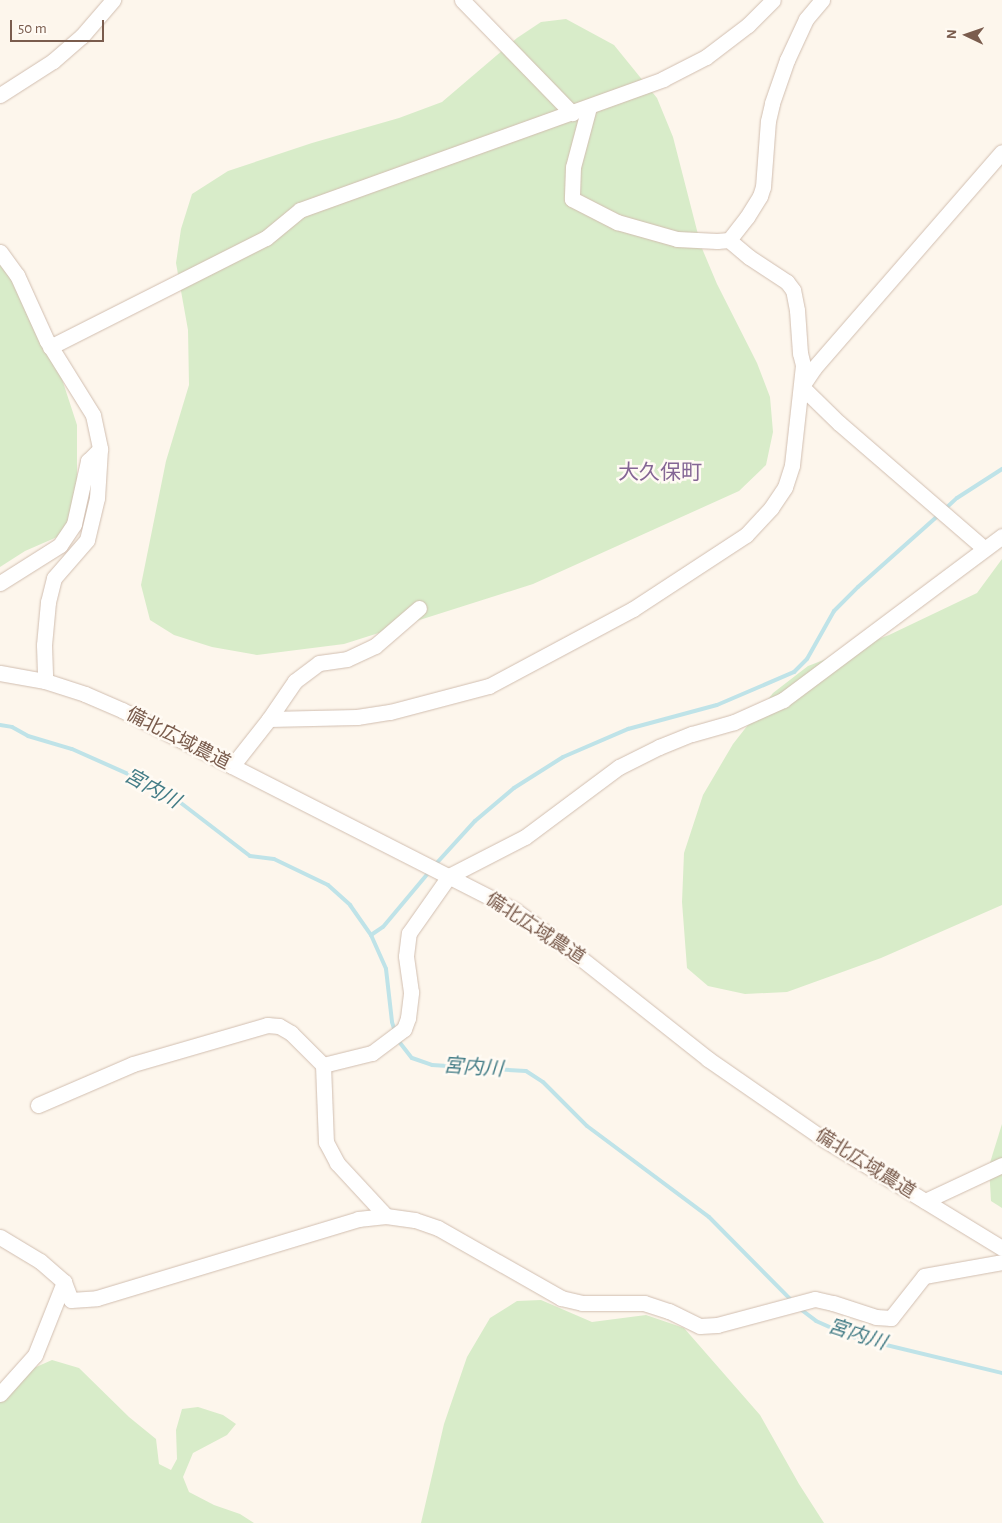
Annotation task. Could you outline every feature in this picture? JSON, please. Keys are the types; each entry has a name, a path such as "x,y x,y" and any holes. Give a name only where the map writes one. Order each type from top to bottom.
{"street":[{"path":"0,95 53,62 82,36 113,0"},
{"path":"462,0 572,113"},
{"path":"50,347 266,238 300,210 663,79 706,57 748,25 774,0"},
{"path":"729,240 760,196 763,186 768,121 772,102 787,60 806,19 822,0"},
{"path":"269,719 357,717 390,712 489,686 558,651 650,599 746,535 771,508 785,487 792,465 803,365 793,290 787,282 749,257 729,240 677,239 617,222 572,199 574,167 589,107"},
{"path":"802,387 814,368 1002,152"},
{"path":"0,252 18,275 50,347 94,415 100,449 97,498 87,540 54,578 48,602 44,645 45,681"},
{"path":"802,387 840,423 984,548"},
{"path":"0,583 60,545 74,524 88,461 100,449"},
{"path":"323,1066 372,1053 404,1029 408,1018 411,992 406,956 409,933 449,876 525,837 619,767 659,747 692,734 734,722 783,700 1002,536"},
{"path":"232,766 269,719 295,680 319,664 347,659 375,646 419,608"},
{"name":"備北広域農道","path":"0,673 45,681 85,694 122,710 516,912 573,952 708,1060 825,1140 924,1201 1001,1257"},
{"path":"38,1105 133,1064 267,1025 279,1026 292,1033 323,1066 326,1142 337,1163 386,1216"},
{"path":"924,1201 1002,1164"},
{"path":"0,1237 40,1261 64,1282 71,1300 97,1298 358,1219 386,1216 415,1220 438,1228 561,1298 582,1302 644,1303 669,1311 700,1326 717,1325 815,1300 834,1303 876,1317 891,1318 924,1276 1001,1257"},
{"path":"0,1394 35,1355 64,1282"}],"green space":[{"path":"566,19 614,45 657,98 673,137 701,246 717,284 757,363 770,397 773,432 766,465 739,491 533,584 344,644 257,655 212,647 174,635 150,620 141,585 166,461 189,385 188,330 176,263 181,229 192,194 228,171 312,143 399,118 442,102 517,38 541,22"},
{"path":"0,257 61,376 77,425 77,487 64,534 25,551 0,567"},
{"path":"1002,559 1002,905 881,958 787,992 745,994 708,986 687,968 682,902 684,853 703,795 733,744 773,693 808,666 889,635 977,593"},
{"path":"1002,1124 1002,1208 991,1201 989,1166"},
{"path":"541,1300 592,1322 646,1315 684,1328 760,1415 799,1484 824,1523 421,1523 444,1424 467,1357 490,1318 517,1301"},
{"path":"52,1360 79,1368 129,1417 156,1439 159,1464 171,1470 177,1459 176,1430 182,1409 198,1407 223,1415 236,1424 227,1435 193,1453 183,1477 189,1492 214,1505 240,1514 254,1523 0,1523 0,1383"}],"waterway":[{"path":"945,509 957,498 1002,469"},
{"path":"434,866 475,821 514,788 563,757 628,729 717,705 794,672 807,659 834,611 858,587 940,514"},
{"name":"宮内川","path":"0,725 12,727 28,736 72,749 164,790 250,856 274,859 328,885 350,905 371,935 386,969 392,1022 395,1032"},
{"path":"371,935 383,927 430,871"},
{"name":"宮内川","path":"397,1039 412,1058 432,1065 526,1071 543,1082 587,1126 709,1217 792,1301"},
{"name":"宮内川","path":"799,1308 816,1321 849,1336 1002,1373"}],"district":[{"name":"大久保町","path":"660,473"}]}
